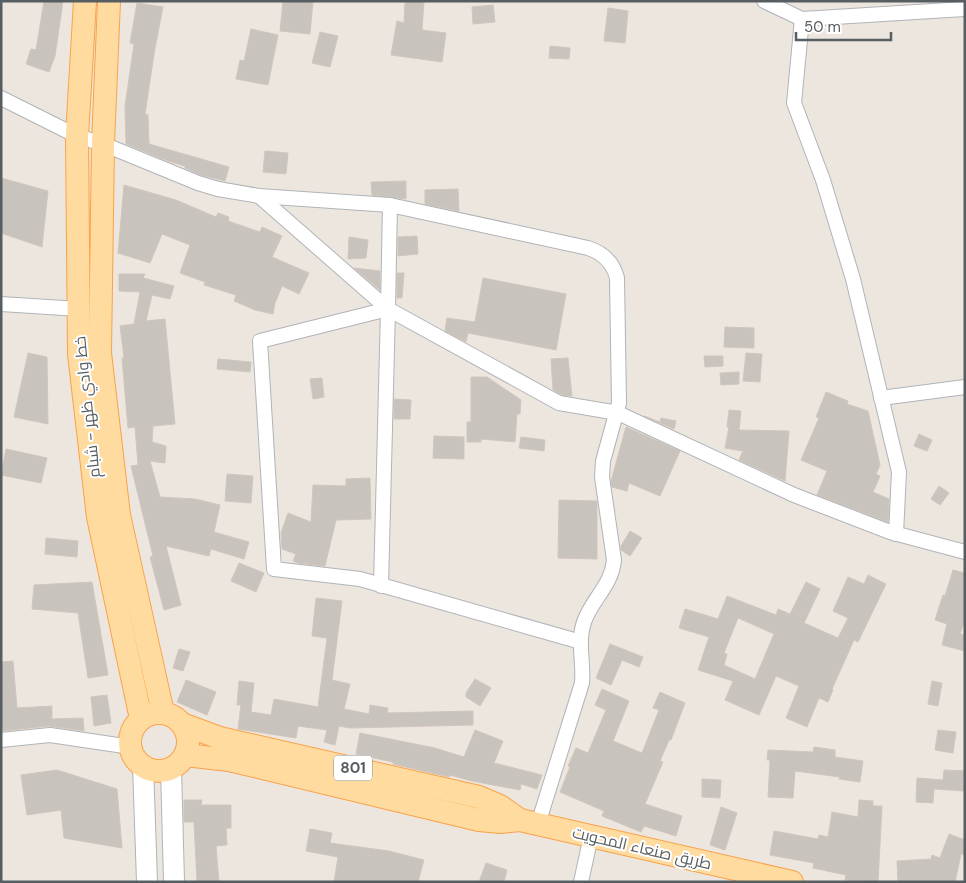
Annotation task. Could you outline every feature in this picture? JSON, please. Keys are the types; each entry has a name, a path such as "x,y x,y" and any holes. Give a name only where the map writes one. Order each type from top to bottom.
{"main road":[{"name":"خط وادي ظهر - شبام","path":"85,1 76,136 79,354 98,518 141,719"},
{"name":"خط وادي ظهر - شبام","path":"109,1 102,144 100,353 119,515 163,713"},
{"path":"163,713 174,717 182,724 187,735 188,746 178,762 162,770 152,769 137,756 131,736 134,726 141,719 152,714 163,713"},
{"name":"طريق صنعاء المحويت","path":"182,724 220,738 479,797 529,822"},
{"name":"طريق صنعاء المحويت","path":"178,762 229,760 479,820 529,822 792,882"}],"street":[{"path":"764,1 802,20 965,9"},
{"path":"802,20 794,103 823,180 850,270 900,472 896,534"},
{"path":"1,98 76,136 102,144 198,183 218,189 259,196 390,205 588,248 603,254 612,265 617,278 620,393 618,413 605,453 602,469 614,568 609,581 588,612 584,622 580,642 582,683 529,822"},
{"path":"259,196 388,309 559,403 618,413 794,495 896,534 965,552"},
{"path":"381,586 390,205"},
{"path":"1,304 79,309"},
{"path":"388,309 260,341 274,569 360,580 580,642"},
{"path":"882,398 965,387"},
{"path":"1,740 50,735 137,756 147,882"},
{"path":"174,882 178,762"},
{"path":"581,882 591,836"}],"building":[{"path":"44,1 63,1 55,56 49,72 26,64 31,49 36,50"},
{"path":"283,1 313,1 310,34 280,31"},
{"path":"405,1 424,1 422,30 446,33 442,62 391,55 397,21 404,23"},
{"path":"137,3 163,7 145,114 148,115 149,144 229,167 225,181 201,175 185,168 185,166 126,144 125,106 134,44 130,43"},
{"path":"493,5 495,22 473,24 472,7"},
{"path":"608,8 628,11 625,43 604,41"},
{"path":"251,29 278,35 268,85 236,79 240,60 244,61"},
{"path":"320,32 338,36 330,67 312,63"},
{"path":"550,46 570,48 569,59 549,58"},
{"path":"265,151 288,153 286,174 263,172"},
{"path":"1,178 48,191 42,247 1,233"},
{"path":"406,181 406,199 372,195 371,182"},
{"path":"124,185 176,200 216,217 218,213 229,217 228,221 260,232 262,227 282,236 272,257 309,273 299,294 282,286 273,314 255,310 234,301 236,295 204,285 205,282 180,273 190,245 162,234 150,263 118,253"},
{"path":"458,189 459,211 425,204 425,190"},
{"path":"417,236 418,254 398,256 398,237"},
{"path":"349,237 368,240 366,258 348,259"},
{"path":"354,268 380,271 380,290"},
{"path":"397,273 404,273 402,298 397,298"},
{"path":"119,274 145,274 143,278 174,286 170,299 152,295 146,321 165,319 175,424 153,426 152,442 166,446 165,463 150,461 160,497 195,499 220,505 214,532 249,542 244,559 211,549 209,556 166,546 181,605 164,610 150,557 153,556 131,466 138,465 135,427 128,428 122,358 124,358 120,326 134,324 140,292 119,291"},
{"path":"483,278 566,294 556,350 468,333 466,342 445,331 447,318 475,322"},
{"path":"725,327 754,328 754,348 724,347"},
{"path":"28,353 47,357 48,424 14,417"},
{"path":"746,353 762,354 760,382 743,381"},
{"path":"704,356 723,356 723,366 705,367"},
{"path":"568,358 572,396 562,395 553,390 551,359"},
{"path":"218,359 251,362 250,372 217,369"},
{"path":"739,372 739,384 721,385 720,373"},
{"path":"471,377 487,377 521,400 520,414 517,414 515,442 481,439 481,442 467,442 467,422 471,422"},
{"path":"322,378 324,397 313,399 310,379"},
{"path":"826,392 848,401 847,404 868,411 880,465 876,474 880,476 873,492 889,499 888,522 817,495 827,471 801,460 819,418 816,417"},
{"path":"394,399 411,400 410,419 394,419"},
{"path":"729,410 741,411 739,430 789,431 785,481 739,460 743,451 725,448 729,427 727,427"},
{"path":"644,416 660,422 661,418 676,421 674,429"},
{"path":"626,427 680,451 660,496 629,483 627,491 612,487 611,481"},
{"path":"919,434 932,440 927,451 914,446"},
{"path":"434,436 464,437 464,459 433,458"},
{"path":"521,437 545,440 544,451 519,448"},
{"path":"6,449 47,458 41,483 1,475"},
{"path":"227,474 253,476 251,503 225,501"},
{"path":"370,478 371,519 336,520 325,566 293,561 296,554 282,549 281,533 288,513 311,522 313,485 346,486 346,479"},
{"path":"939,486 949,493 940,505 931,499"},
{"path":"559,500 597,501 597,559 558,558"},
{"path":"630,531 642,538 630,556 621,550 621,546"},
{"path":"46,538 78,541 77,557 45,554"},
{"path":"239,563 264,573 256,592 231,581"},
{"path":"953,570 965,573 965,620 960,634 965,635 965,651 942,645 947,624 935,620"},
{"path":"868,575 886,584 858,642 854,640 828,702 819,698 807,727 786,718 799,686 776,676 759,715 725,700 733,681 698,670 709,637 679,628 685,609 718,619 727,596 776,615 778,609 790,614 806,582 820,589 804,623 838,638 848,618 833,611 848,577 864,584","holes":["738,618 774,634 755,679 724,665 727,654 724,653"]},
{"path":"92,582 108,675 88,678 78,613 32,609 34,585"},
{"path":"316,598 342,601 332,680 350,684 344,709 369,714 370,705 388,708 387,713 473,711 473,725 350,728 339,726 335,745 324,742 327,730 298,726 296,738 238,729 241,705 237,705 239,681 254,683 251,712 271,715 274,699 318,707 327,638 312,636"},
{"path":"610,644 643,657 639,667 622,660 611,685 596,678"},
{"path":"179,649 190,652 183,671 173,668"},
{"path":"13,661 17,708 52,706 52,719 83,718 84,731 49,726 1,731 1,662"},
{"path":"475,679 491,688 480,706 466,697 466,693"},
{"path":"186,680 216,692 207,715 177,702"},
{"path":"932,681 942,683 938,706 928,704"},
{"path":"602,689 629,701 613,741 642,753 659,710 653,708 660,692 685,703 671,740 669,740 660,761 663,762 645,804 682,816 676,836 644,826 641,832 602,816 604,811 560,792 576,748 588,753 606,710 595,705"},
{"path":"107,695 111,723 94,726 91,697"},
{"path":"475,730 503,741 494,763 542,775 537,789 521,784 520,790 450,775 449,777 356,754 360,733 435,748 464,757"},
{"path":"938,730 956,732 953,753 935,750"},
{"path":"814,747 835,750 835,757 863,761 860,782 839,779 840,777 795,771 793,798 768,797 770,760 767,760 768,750 813,752"},
{"path":"57,770 117,789 122,848 64,838 61,810 27,815 21,775"},
{"path":"944,770 965,771 964,791 934,789 933,803 916,802 917,778 943,780"},
{"path":"702,779 721,780 720,798 702,797"},
{"path":"184,800 202,800 201,805 231,805 231,828 226,828 227,845 216,846 219,882 197,882 194,822 184,822"},
{"path":"859,800 873,801 873,806 882,806 878,882 845,880 846,875 813,868 814,863 770,855 774,831 818,839 819,835 828,837 832,812 858,817"},
{"path":"721,807 737,813 725,850 710,845"},
{"path":"310,829 332,833 330,843 389,851 424,860 418,882 334,882 338,857 306,851"},
{"path":"949,834 965,840 965,855 961,854 955,882 898,882 897,861 931,859 932,855 940,858"},
{"path":"486,863 507,870 504,882 479,882"}]}
